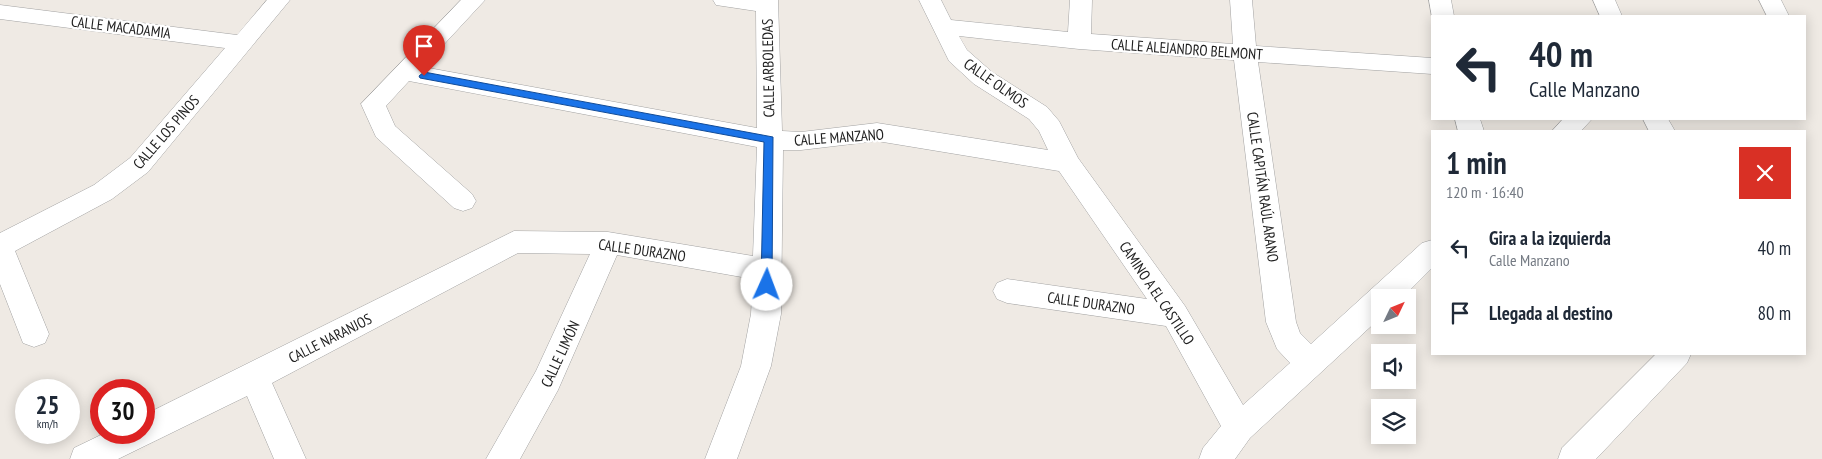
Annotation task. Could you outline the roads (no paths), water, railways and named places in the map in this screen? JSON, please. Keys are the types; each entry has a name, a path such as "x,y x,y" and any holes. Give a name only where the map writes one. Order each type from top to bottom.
{"street":[{"name":"CALLE LOS PINOS","path":"0,246 103,192 138,165 279,0"},
{"path":"464,202 385,131 373,104 474,0"},
{"path":"724,0 767,3"},
{"name":"CALLE OLMOS","path":"930,0 957,55 968,67 1038,112 1050,127 1067,163"},
{"path":"1079,41 1081,0"},
{"name":"CALLE CAPITÁN RAÚL ARANO","path":"1241,0 1246,54 1281,322 1288,340 1310,364"},
{"path":"1440,0 1444,15"},
{"path":"1604,0 1611,15"},
{"path":"1770,0 1778,15"},
{"name":"CALLE ARBOLEDAS","path":"721,459 756,366 766,314 770,140 767,3"},
{"name":"CALLE MACADAMIA","path":"0,12 242,43"},
{"name":"CALLE ALEJANDRO BELMONT","path":"942,27 1079,41 1431,66"},
{"name":"CALLE MANZANO","path":"404,72 770,140 801,141 877,132 1067,163"},
{"path":"1566,130 1578,120"},
{"name":"CAMINO A EL CASTILLO","path":"1067,163 1175,315 1239,428"},
{"name":"CALLE DURAZNO","path":"514,242 608,243 768,270"},
{"name":"CALLE NARANJOS","path":"155,426 254,377 514,242"},
{"name":"CALLE LIMÓN","path":"502,459 535,408 560,358 608,243"},
{"path":"0,246 34,334"},
{"path":"1392,289 1431,252"},
{"name":"CALLE DURAZNO","path":"1007,291 1175,315"},
{"path":"1215,459 1239,428 1371,308"},
{"path":"1574,459 1675,355"},
{"path":"254,377 290,459"},
{"path":"86,459 116,444"}]}
